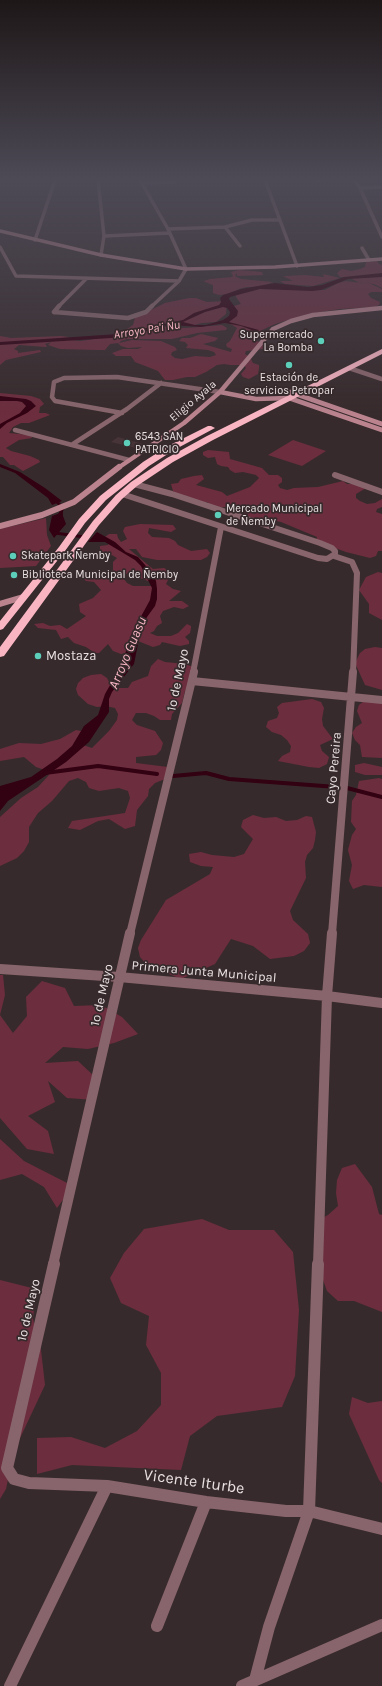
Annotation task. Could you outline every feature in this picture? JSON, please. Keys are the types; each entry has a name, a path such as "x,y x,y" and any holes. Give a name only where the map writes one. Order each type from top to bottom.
{"highway":[{"path":"349,359 382,344"},
{"path":"0,654 96,523 122,494 134,484 170,460 291,394 349,368 382,351"},
{"path":"0,627 63,548 82,521 103,498 127,478 171,448 272,399 291,394 299,384"}],"street":[{"path":"6,259 16,276 179,281"},
{"path":"123,259 186,269 297,266 378,259"},
{"path":"181,259 186,269"},
{"path":"294,259 297,266"},
{"path":"86,279 54,312 128,318 137,316 146,312 179,281 186,269"},
{"name":"Eligio Ayala","path":"0,526 42,515 74,502 129,460 184,424 220,392 273,329 291,321 313,315 382,308"},
{"path":"349,368 382,378"},
{"path":"122,413 55,400 52,397 54,382 64,378 117,378 161,383 256,399 272,399"},
{"path":"73,444 122,413 161,383"},
{"path":"291,394 382,424"},
{"path":"291,394 382,430"},
{"path":"15,430 73,444 129,460"},
{"path":"335,475 382,492"},
{"path":"122,494 135,497 221,528 266,540 318,558 327,559 334,556 335,551 324,544 172,494 134,484"},
{"path":"135,497 146,488"},
{"name":"1º de Mayo","path":"7,1468 119,978 192,681 221,528"},
{"name":"Cayo Pereira","path":"255,1680 269,1627 309,1511 328,996 352,697 358,573 352,562 334,556"},
{"path":"0,604 23,597"},
{"path":"192,681 382,700"},
{"name":"Primera Junta Municipal","path":"0,969 328,996 382,1003"},
{"name":"Vicente Iturbe","path":"7,1468 14,1479 29,1483 107,1486 206,1502 286,1511 309,1511 382,1529"},
{"path":"10,1686 107,1486"},
{"path":"157,1626 206,1502"},
{"path":"242,1686 382,1625"}],"shaded area":[{"path":"377,261 382,265 382,288 374,284 360,283 350,278 340,277 337,273 342,269 351,271 360,269 365,267 366,262"},
{"path":"239,270 262,272 263,275 237,276 237,273 235,276 241,279 273,282 261,287 247,287 229,294 219,295 213,293 213,285 204,281 232,277 231,272"},
{"path":"323,274 340,278 313,286 285,284 280,281 293,281 283,276 305,275 324,277"},
{"path":"346,281 371,284 382,289 382,292 371,292 368,294 371,298 380,302 379,305 375,307 340,309 308,314 275,324 258,332 245,334 245,336 249,339 267,344 263,349 246,351 245,354 250,357 253,363 259,365 258,374 249,379 243,377 241,374 246,368 244,365 224,364 217,365 195,377 165,380 158,371 135,362 131,356 116,356 112,353 123,349 138,349 142,347 128,348 121,346 118,343 110,344 105,350 60,349 48,345 51,342 45,344 47,346 46,347 19,345 14,349 18,351 18,353 40,350 41,352 6,360 0,365 0,336 11,338 61,336 69,337 63,339 80,341 95,339 121,333 133,325 135,318 165,303 189,298 196,298 207,302 227,301 226,314 216,322 190,326 168,322 164,324 165,327 186,328 222,325 227,328 226,330 197,333 172,339 127,339 119,343 132,340 161,341 175,347 177,350 172,352 171,355 175,358 182,359 195,356 210,357 216,355 214,352 208,350 186,348 188,345 185,342 179,341 182,338 190,338 201,334 218,338 215,341 203,344 231,352 232,349 227,347 226,344 230,341 237,328 229,323 228,320 232,308 241,304 236,295 249,289 288,286 325,290 338,283"},
{"path":"0,393 31,396 40,399 44,404 40,407 39,413 46,413 50,415 29,423 21,423 13,427 9,433 30,435 32,438 19,440 6,448 39,460 40,462 23,471 14,465 10,465 3,457 0,457"},
{"name":"6543 SAN PATRICIO","path":"118,437 143,444 136,448 111,442"},
{"path":"293,440 326,451 302,466 268,455"},
{"path":"208,450 229,452 230,459 262,468 269,475 278,475 282,478 282,482 278,485 280,488 287,490 294,488 318,487 343,481 347,484 355,484 366,488 356,494 356,498 367,504 375,503 382,499 382,507 377,509 376,512 382,514 382,551 378,551 376,556 370,558 346,552 316,541 317,537 281,522 267,519 260,520 244,515 245,511 232,506 217,508 211,506 207,502 199,502 179,497 173,491 171,484 178,483 181,479 202,475 204,479 196,485 222,492 227,496 250,487 259,478 256,475 243,472 235,473 228,467 217,464 215,457 208,458 203,455 203,452"},
{"path":"46,518 47,535 51,546 36,566 0,568 0,529"},
{"path":"140,524 173,525 176,529 171,532 149,528 148,533 152,537 169,538 175,541 178,545 191,551 207,549 210,553 207,557 201,560 157,560 142,557 136,549 129,549 153,569 164,568 176,575 168,580 166,584 173,589 181,591 169,601 182,601 189,606 183,609 174,607 163,611 160,616 162,623 150,633 157,636 171,636 178,633 187,624 191,626 190,633 185,637 189,641 189,644 180,646 162,642 160,645 153,647 138,641 130,652 121,654 113,651 108,644 99,653 95,653 86,647 74,643 68,637 61,639 56,630 38,628 34,624 43,623 50,626 60,625 67,629 86,616 80,612 79,604 93,598 101,590 94,582 86,581 82,577 82,573 90,571 107,573 113,570 113,562 117,558 112,555 104,554 100,550 100,546 108,545 110,541 105,537 109,534 117,534 121,542 127,539 123,531 125,527","holes":["133,571 139,574 140,578 148,581 153,580 155,586 133,586 127,583 124,579 126,574"]},
{"path":"378,572 382,573 382,620 369,613 369,604 359,590 366,577"},
{"path":"375,647 382,648 382,690 365,685 355,663 360,653 365,649"},
{"path":"158,659 165,662 185,664 193,667 189,686 185,691 182,703 172,714 171,720 160,720 146,713 136,713 132,720 137,725 155,731 163,743 161,750 156,755 136,757 136,763 168,767 165,779 155,783 149,789 148,796 137,810 135,826 125,829 109,819 98,821 80,830 68,828 72,821 125,813 130,798 128,791 119,788 99,791 89,788 86,782 78,778 69,781 52,801 38,813 29,827 29,842 24,851 17,858 0,866 0,817 21,798 38,787 49,775 45,770 36,767 24,757 0,761 0,749 19,743 41,744 60,739 76,730 86,732 83,745 92,748 109,731 117,720 118,714 115,708 106,706 97,707 88,704 78,695 76,689 78,683 83,678 101,674 107,678 110,684 118,688 128,688 132,682 148,676 151,666"},
{"path":"312,699 321,702 324,708 322,719 323,726 333,739 320,745 322,751 329,757 327,764 319,768 278,761 282,756 290,752 291,746 281,735 272,732 266,727 268,721 277,718 279,713 277,707 282,703"},
{"path":"382,700 382,758 362,757 360,745 355,740 352,733 356,727 362,723 357,711 359,705 364,701"},
{"path":"364,763 382,767 382,775 365,775 355,772 355,765"},
{"path":"379,778 382,779 382,887 364,885 353,889 349,881 352,865 348,850 352,835 356,829 351,822 352,801 356,795 359,781"},
{"path":"253,815 264,818 276,817 286,821 297,820 306,816 312,817 316,832 315,840 313,848 307,855 305,862 306,878 290,911 293,920 308,934 310,943 304,951 294,956 270,959 253,946 231,939 215,964 181,979 147,965 140,957 138,948 141,940 166,900 210,874 213,867 201,866 190,862 189,854 201,852 212,855 234,857 244,854 253,839 241,827 243,820"},
{"path":"0,975 3,975 5,995 0,1015"},
{"path":"42,981 65,988 74,1006 101,1005 122,1017 138,1034 114,1043 88,1049 63,1047 45,1063 78,1061 95,1077 95,1100 67,1098 48,1081 55,1102 28,1116 48,1131 54,1154 27,1149 0,1118 0,1015 13,1033 27,1016 26,997"},
{"path":"0,1139 24,1161 73,1186 57,1208 44,1187 22,1174 0,1180"},
{"path":"355,1164 372,1187 379,1214 382,1215 382,1312 354,1301 338,1301 327,1291 322,1277 315,1222 328,1215 338,1206 336,1193 337,1180 342,1168"},
{"path":"202,1219 229,1230 274,1230 293,1252 299,1310 295,1376 282,1407 217,1416 190,1436 181,1470 72,1465 37,1474 37,1438 71,1437 105,1448 137,1431 161,1405 161,1373 146,1345 149,1316 121,1303 110,1278 124,1253 144,1229"},
{"path":"0,1280 36,1289 33,1319 41,1350 45,1385 14,1451 6,1489 0,1499"},
{"path":"352,1397 368,1403 382,1401 382,1483 379,1480 349,1414"}],"water":[{"name":"Arroyo Pa'i Ñu","path":"382,273 382,277 348,279 321,290 260,289 230,297 229,299 238,311 237,316 229,322 259,330 257,332 241,326 225,323 201,327 171,325 161,326 136,335 111,338 0,345 0,342 118,334 183,320 194,313 219,305 221,302 220,298 223,295 241,289 275,283 308,287 322,285 344,277","holes":["223,307 227,308 230,312 229,316 223,320 206,325 195,325 183,322 205,312"]},
{"path":"0,396 26,399 31,401 36,406 27,413 7,423 0,429 0,424 20,413 26,406 22,402 17,401 0,401"},
{"path":"0,464 20,472 62,501 52,505 48,498 15,473 0,467"},
{"path":"63,512 66,524 54,538 49,530 52,516"},
{"path":"97,532 115,542 126,552 138,557 153,574 157,589 155,606 141,629 134,664 112,692 109,699 109,712 89,742 66,762 8,801 0,811 0,786 31,777 57,759 72,746 84,726 98,715 105,694 121,666 132,633 150,600 152,588 141,566 135,560 105,542 88,542"}],"waterway":[{"name":"Arroyo Guasu","path":"54,499 63,508 58,518"},
{"name":"Arroyo Guasu","path":"55,533 85,537"},
{"path":"45,773 98,766 157,774"},
{"path":"173,776 206,773 229,779 337,787"},
{"path":"347,788 382,797"}],"place":[{"name":"Supermercado La Bomba","path":"321,341"},
{"name":"Estación de servicios Petropar","path":"289,365"},
{"name":"6543 SAN PATRICIO","path":"127,443"},
{"name":"Mercado Municipal de Ñemby","path":"218,515"},
{"name":"Skatepark Ñemby","path":"13,556"},
{"name":"Biblioteca Municipal de Ñemby","path":"14,575"},
{"name":"Mostaza","path":"38,656"}]}
